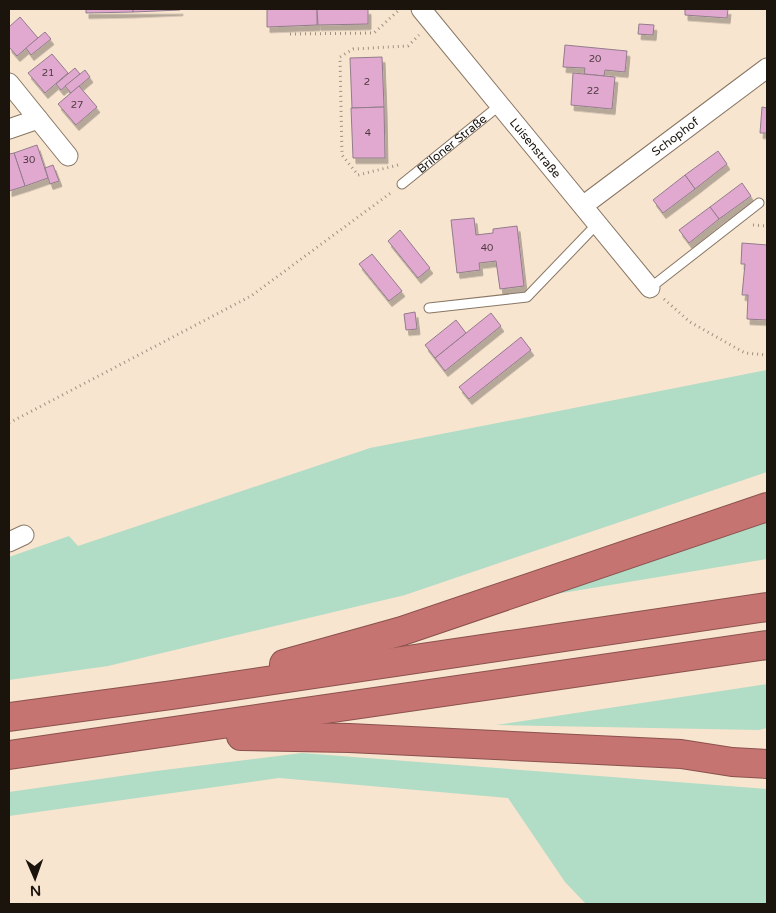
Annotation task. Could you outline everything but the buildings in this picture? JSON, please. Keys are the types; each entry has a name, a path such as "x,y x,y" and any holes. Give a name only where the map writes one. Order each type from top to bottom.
{"highway":[{"path":"172,695 402,631 767,507"},
{"path":"9,717 172,695 767,607"},
{"path":"9,756 767,645"},
{"path":"165,734 349,738 681,754 732,762 767,764"},
{"path":"681,754 767,745"}],"street":[{"name":"Luisenstraße","path":"427,15 650,288"},
{"name":"Schophof","path":"584,205 767,68"},
{"path":"9,83 68,156"},
{"path":"9,129 38,119"}],"lane":[{"name":"Briloner Straße","path":"402,184 500,105"},
{"path":"650,288 759,203"},
{"path":"429,308 527,297 598,223"}],"path":[{"path":"290,34 374,32 400,9"},
{"path":"398,165 358,175 342,155 340,57 353,48 408,46 427,15"},
{"path":"9,423 251,296 402,184"},
{"path":"650,288 690,322 737,349 745,353 767,355"}],"green space":[{"path":"767,370 767,472 405,595 108,666 9,680 9,557 69,536 78,546 370,448"},
{"path":"767,522 767,559 544,596 756,525"},
{"path":"767,684 767,728 759,730 496,725"},
{"path":"302,753 767,789 767,904 586,904 565,882 508,798 279,778 9,816 9,792"}]}
